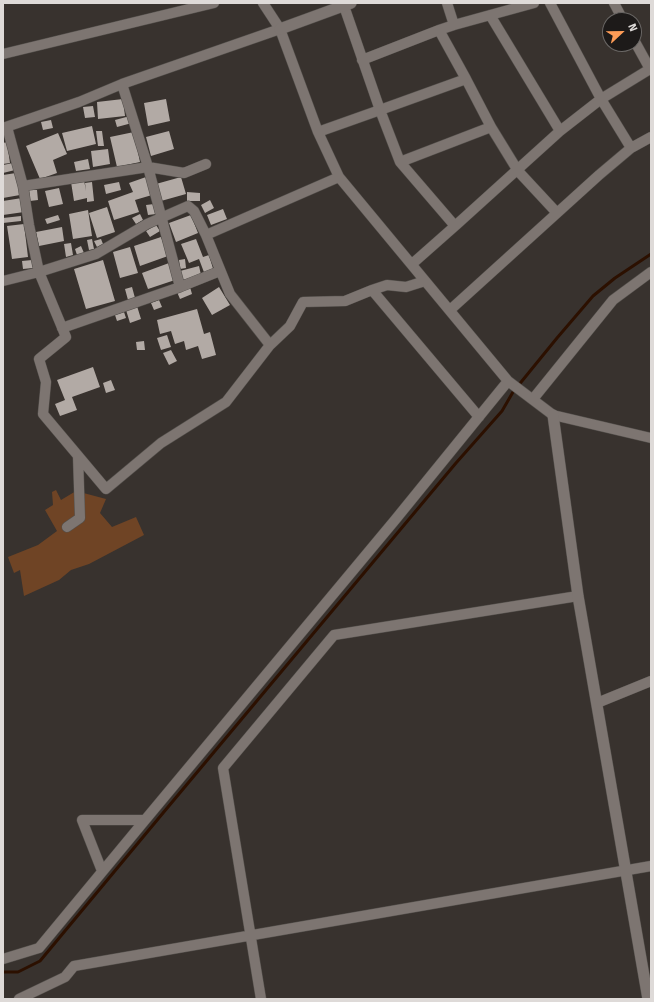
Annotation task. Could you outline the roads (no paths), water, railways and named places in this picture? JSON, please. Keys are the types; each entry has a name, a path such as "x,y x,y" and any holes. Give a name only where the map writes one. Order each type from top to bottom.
{"street":[{"path":"3,54 214,3"},
{"path":"263,3 280,30 318,132 339,177 508,381 553,415 651,438"},
{"path":"447,3 454,25"},
{"path":"362,60 454,25 534,3"},
{"path":"550,3 601,99 631,148"},
{"path":"614,3 619,12"},
{"path":"426,281 406,287 387,285 345,301 303,302 290,326 270,345 226,402 161,443 106,489 43,414 46,382 39,358 66,337 39,272 29,226 23,186 5,128 79,102 122,84 280,30 347,4 362,60 400,162 455,226"},
{"path":"490,15 560,131"},
{"path":"439,30 491,127 518,171 557,213"},
{"path":"412,264 518,171 560,131 601,99 650,68 641,52"},
{"path":"318,132 466,79"},
{"path":"122,84 148,167 180,287"},
{"path":"400,162 491,127"},
{"path":"450,310 631,148 651,136"},
{"path":"23,186 148,167 184,173 206,164"},
{"path":"206,235 339,177"},
{"path":"3,281 39,272 96,254 161,218 188,206 194,211 206,235 230,294 270,345"},
{"path":"62,328 180,287 220,271"},
{"path":"533,399 613,300 651,272"},
{"path":"372,290 479,417"},
{"path":"3,959 39,948 508,381"},
{"path":"553,415 578,596 648,999"},
{"path":"67,527 80,518 78,456"},
{"path":"261,999 223,768 334,635 578,596"},
{"path":"597,703 651,681"},
{"path":"102,871 82,820 146,820"},
{"path":"19,999 65,977 74,966 651,866"}],"waterway":[{"path":"3,972 18,972 40,961 456,463 502,411 513,392 593,296 615,278 651,254"}]}
